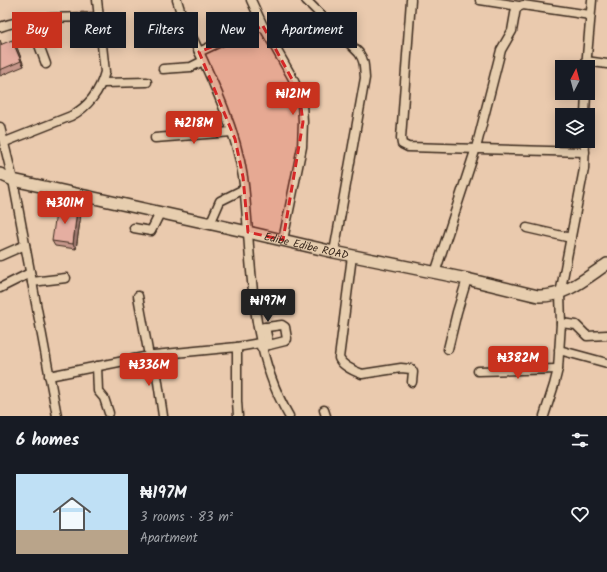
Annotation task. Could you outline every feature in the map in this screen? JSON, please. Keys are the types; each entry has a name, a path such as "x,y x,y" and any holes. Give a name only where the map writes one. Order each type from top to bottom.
{"main road":[{"name":"Edibe Edibe ROAD","path":"0,174 13,180 352,256 467,279 538,296 560,294 607,264"}],"street":[{"path":"96,0 98,12"},
{"path":"177,0 181,13 222,103 232,132 243,177 248,232 264,345 274,386 289,416"},
{"path":"251,0 263,26 292,77 302,103 302,147 283,240"},
{"path":"306,0 359,53 363,58 364,64 365,78 334,252"},
{"path":"411,0 401,138 402,144 408,147 585,152"},
{"path":"480,0 590,15"},
{"path":"586,60 592,0"},
{"path":"435,273 476,148 501,50 511,33 516,8 519,6"},
{"path":"0,27 12,24"},
{"path":"199,52 234,36 263,26"},
{"path":"40,48 46,64"},
{"path":"4,142 59,121 80,111 92,100 103,83 105,72 102,48"},
{"path":"164,70 190,67 203,61"},
{"path":"595,64 607,64"},
{"path":"103,83 147,82"},
{"path":"0,127 13,180 57,416"},
{"path":"155,138 232,132"},
{"path":"544,416 558,369 561,323 560,294 584,169 585,148"},
{"path":"210,224 220,201 244,189"},
{"path":"134,228 151,231 160,213"},
{"path":"527,228 571,238"},
{"path":"0,256 25,245"},
{"path":"352,256 339,358 340,362 362,374 401,368 411,369 413,372 412,382"},
{"path":"0,288 30,273"},
{"path":"32,282 66,278"},
{"path":"448,349 467,279"},
{"path":"138,296 163,416"},
{"path":"561,323 576,325 587,336 607,335"},
{"path":"49,376 151,355 264,345 285,341 287,339 285,327 282,325 262,328"},
{"path":"237,347 238,416"},
{"path":"559,350 607,363"},
{"path":"97,366 98,391 104,398 109,413"},
{"path":"478,371 558,369"}],"highlighted area":[{"path":"263,26 299,92 303,122 283,240 248,232 243,177 235,139 199,52"}],"building":[{"path":"12,40 12,48 15,48 21,61 0,70 0,45"},
{"path":"57,206 77,209 73,244 52,241"}]}
